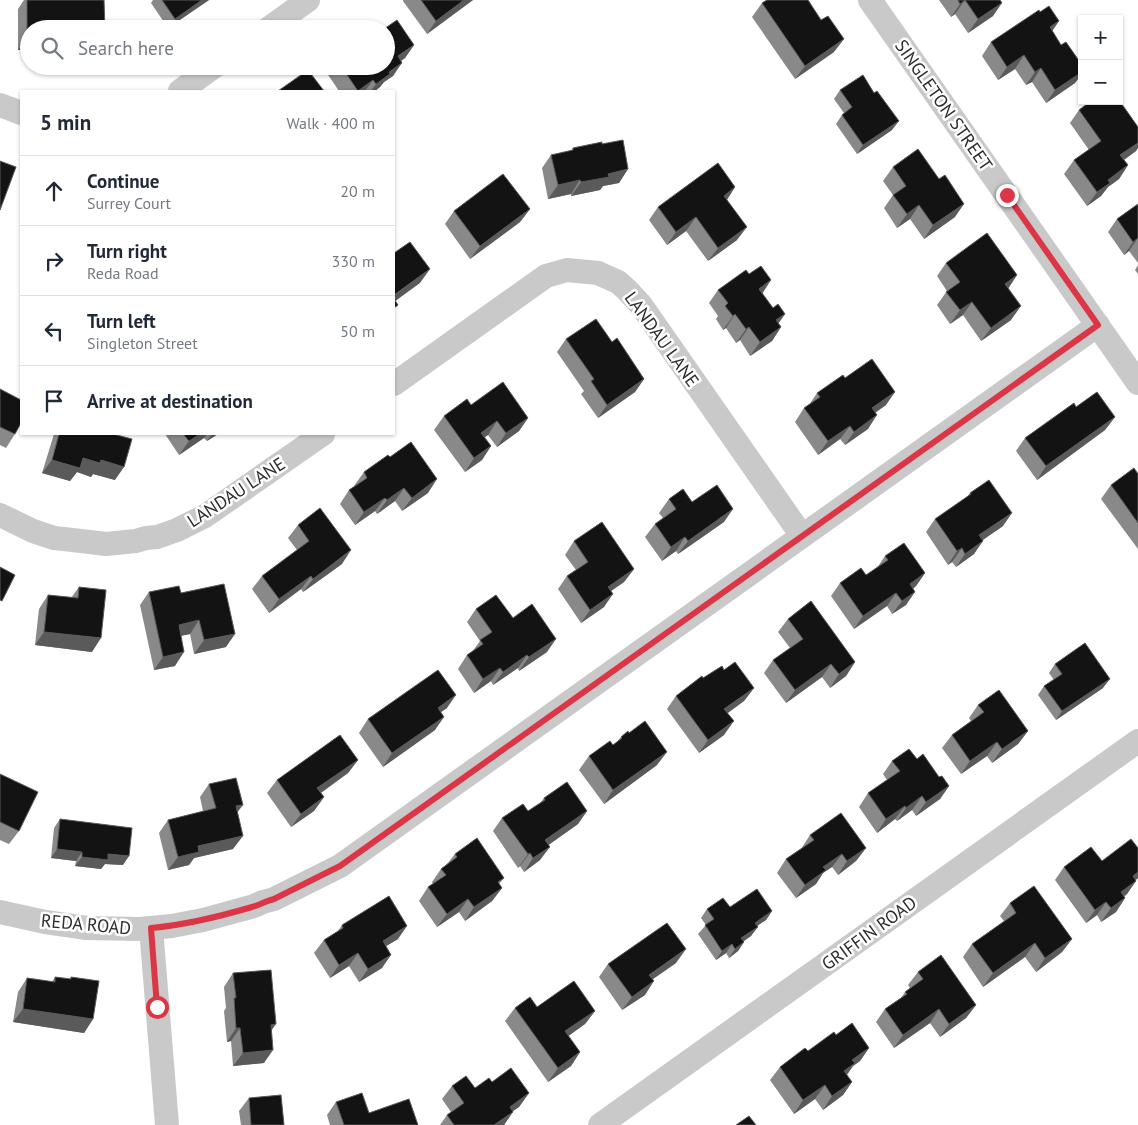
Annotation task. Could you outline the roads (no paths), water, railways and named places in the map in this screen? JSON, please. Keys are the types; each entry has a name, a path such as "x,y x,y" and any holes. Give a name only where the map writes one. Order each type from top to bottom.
{"street":[{"path":"280,20 308,0"},
{"name":"SINGLETON STREET","path":"870,0 1138,383"},
{"path":"181,90 202,75"},
{"path":"0,105 20,113"},
{"name":"LANDAU LANE","path":"395,383 546,276 566,270 598,273 618,282 638,301 802,536"},
{"name":"REDA ROAD","path":"0,912 45,922 87,928 151,928 172,926 203,920 274,899 340,866 1098,325"},
{"name":"LANDAU LANE","path":"0,515 54,538 106,544 157,537 177,530 205,516 322,435"},
{"name":"GRIFFIN ROAD","path":"600,1125 1138,741"},
{"path":"151,928 167,1125"}]}
